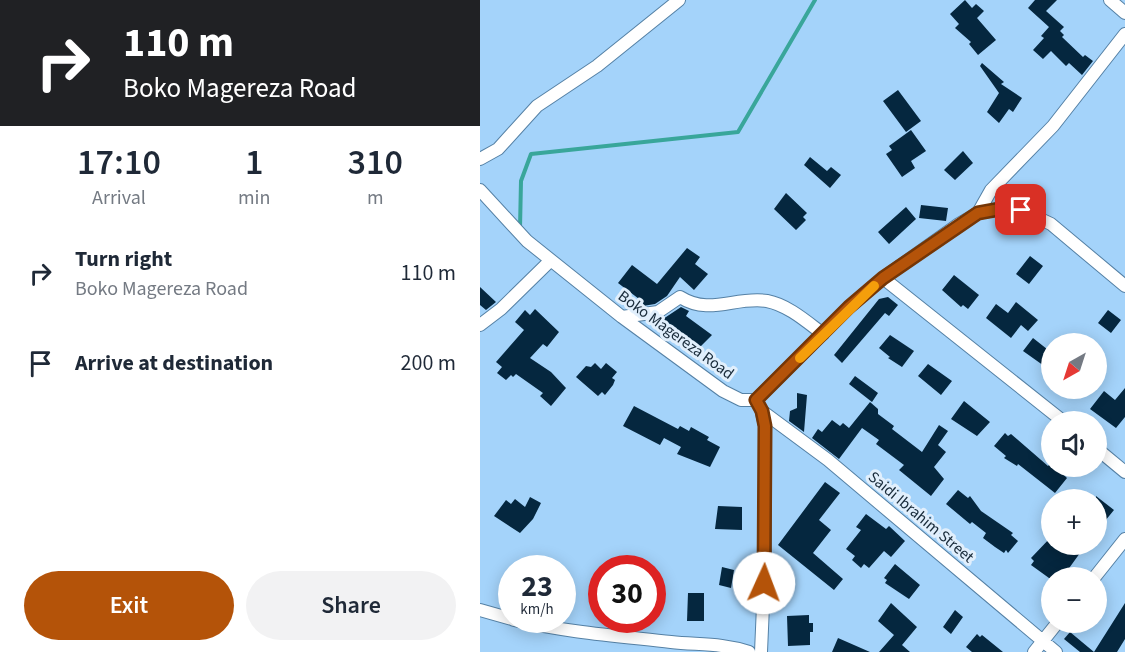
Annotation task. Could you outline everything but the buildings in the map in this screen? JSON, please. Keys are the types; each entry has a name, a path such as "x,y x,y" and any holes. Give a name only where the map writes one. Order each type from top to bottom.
{"street":[{"path":"480,159 498,149 537,106 597,66 679,0"},
{"path":"1110,0 1125,13"},
{"path":"978,213 991,190 1053,126 1125,34"},
{"name":"Boko Magereza Road","path":"480,190 505,215 526,241 549,261 723,391 759,406"},
{"path":"761,652 765,559 765,426 759,406 823,334 883,278 978,213 1000,209 1021,210 1051,224 1125,286"},
{"path":"480,326 501,309 549,261"},
{"path":"883,278 1050,411"},
{"path":"622,317 658,312 680,297 694,306 755,300 770,302 786,308 823,334"},
{"name":"Saidi Ibrahim Street","path":"759,406 828,460 1056,652"},
{"path":"1107,457 1125,472"},
{"path":"1103,567 1125,539"},
{"path":"480,610 498,615"},
{"path":"576,630 675,642 710,643 749,652"},
{"path":"1034,652 1050,633"}],"waterway":[{"path":"520,228 521,181 531,154 738,132 815,0"}],"slow traffic":[{"path":"800,358 849,307 874,286"}],"route":[{"path":"764,583 765,426 762,411 756,400 849,307 883,278 978,213 1000,209 1021,210"}]}
